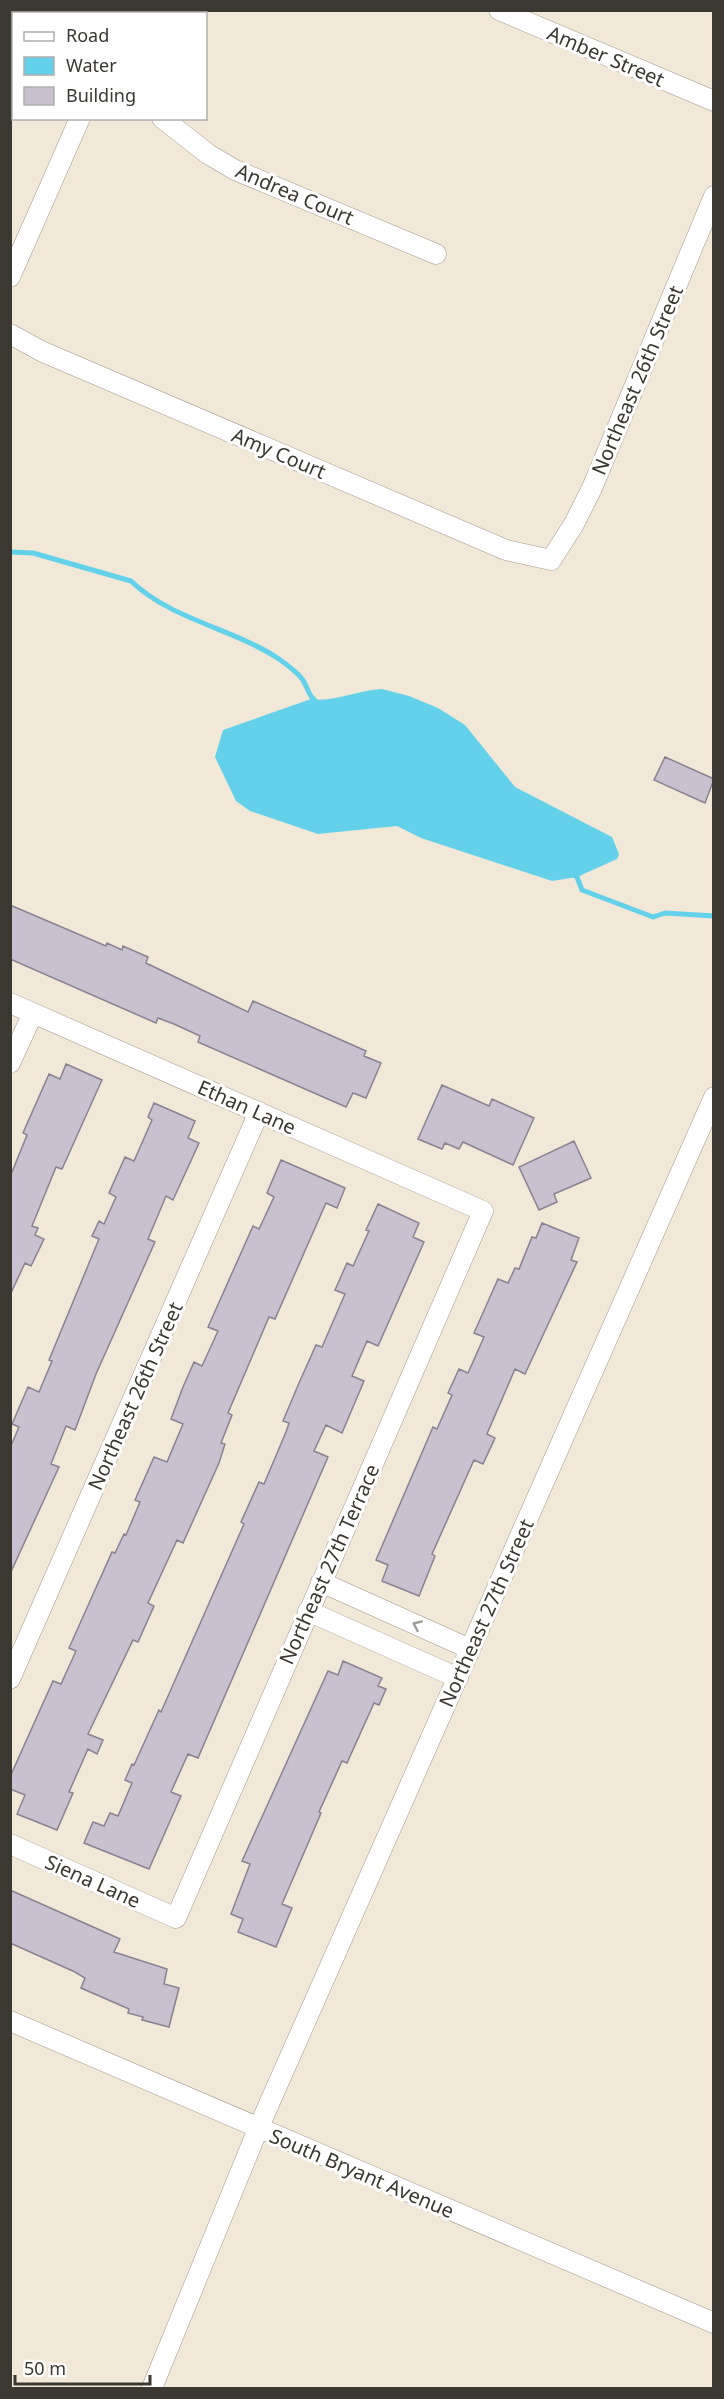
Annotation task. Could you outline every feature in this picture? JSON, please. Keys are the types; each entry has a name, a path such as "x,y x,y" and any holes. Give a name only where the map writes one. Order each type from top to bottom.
{"street":[{"name":"Amber Street","path":"499,10 714,101"},
{"path":"10,277 79,120"},
{"name":"Andrea Court","path":"165,120 208,154 235,170 436,254"},
{"name":"Northeast 26th Street","path":"551,560 574,524 592,488 714,196"},
{"name":"Amy Court","path":"10,334 41,351 506,550 551,560"},
{"name":"Ethan Lane","path":"10,1003 483,1211"},
{"path":"10,1064 33,1012"},
{"name":"Northeast 27th Street","path":"152,2388 258,2128 714,1097"},
{"name":"Northeast 26th Street","path":"10,1679 259,1112"},
{"name":"Northeast 27th Terrace","path":"176,1918 483,1211"},
{"path":"321,1582 470,1649"},
{"path":"308,1611 458,1678"},
{"name":"Siena Lane","path":"10,1844 176,1918"},
{"name":"South Bryant Avenue","path":"10,2021 714,2323"}],"water":[{"path":"382,689 409,696 438,708 465,725 515,787 612,837 619,854 617,859 577,877 552,881 421,838 397,826 318,834 250,811 236,801 215,757 223,730 311,699 336,698"}],"building":[{"path":"665,757 714,779 705,803 654,780"},
{"path":"10,905 106,946 107,943 122,950 123,946 148,957 146,963 248,1012 253,1001 366,1051 364,1056 381,1063 366,1098 353,1093 346,1107 198,1042 200,1036 174,1024 158,1018 156,1023 10,959"},
{"path":"66,1064 102,1080 62,1169 56,1167 32,1226 38,1228 35,1235 44,1239 31,1266 25,1263 10,1295 10,1177 27,1135 23,1133 49,1074 60,1079"},
{"path":"442,1085 489,1106 492,1099 534,1118 513,1165 463,1142 459,1149 445,1143 442,1149 418,1139"},
{"path":"154,1103 195,1121 188,1138 199,1143 173,1200 166,1196 148,1239 155,1242 96,1374 75,1430 66,1426 51,1464 59,1467 10,1574 10,1448 19,1427 12,1424 28,1387 39,1392 52,1361 49,1360 99,1239 92,1236 99,1221 104,1224 116,1197 109,1193 125,1157 134,1161 152,1120 148,1117"},
{"path":"574,1141 591,1178 554,1194 557,1202 539,1210 519,1167"},
{"path":"281,1160 345,1188 337,1208 326,1203 275,1319 269,1317 228,1413 232,1415 221,1443 225,1444 219,1463 183,1543 177,1540 148,1603 154,1606 138,1642 133,1640 88,1734 103,1740 97,1754 88,1749 69,1792 73,1793 57,1830 17,1814 25,1795 10,1789 10,1777 53,1681 61,1684 76,1651 69,1648 112,1552 115,1553 124,1534 126,1535 140,1502 135,1500 154,1457 167,1462 183,1424 171,1419 183,1387 194,1362 202,1366 218,1331 208,1327 253,1226 259,1229 274,1197 267,1193"},
{"path":"378,1204 419,1223 413,1237 424,1242 378,1346 367,1341 352,1376 364,1381 342,1433 326,1425 314,1451 328,1457 198,1758 188,1754 171,1792 181,1796 149,1869 84,1843 93,1822 104,1826 110,1813 118,1816 132,1783 125,1780 159,1710 161,1712 244,1524 241,1522 259,1482 264,1484 286,1432 289,1423 283,1421 299,1383 316,1345 322,1347 345,1294 335,1290 347,1263 353,1266"},
{"path":"542,1223 579,1238 571,1260 577,1262 525,1374 515,1369 487,1434 495,1438 483,1464 474,1460 432,1554 435,1556 419,1596 382,1581 388,1565 376,1560 433,1427 437,1429 452,1395 448,1393 459,1369 468,1373 484,1337 474,1333 498,1279 508,1283 515,1268 519,1269 532,1237 536,1238"},
{"path":"343,1661 382,1678 378,1686 386,1689 379,1705 374,1703 347,1763 342,1761 319,1812 321,1813 282,1904 292,1908 276,1947 238,1932 243,1919 231,1914 250,1864 242,1861 328,1671 338,1675"},
{"path":"10,1890 120,1939 114,1952 167,1969 164,1984 179,1988 169,2027 142,2020 143,2017 128,2013 129,2009 81,1988 85,1978 75,1972 10,1943"}],"waterway":[{"path":"10,552 33,553 131,581 164,605 279,659 301,677 318,703"},
{"path":"572,874 577,877 582,890 653,917 665,913 714,916"}]}
